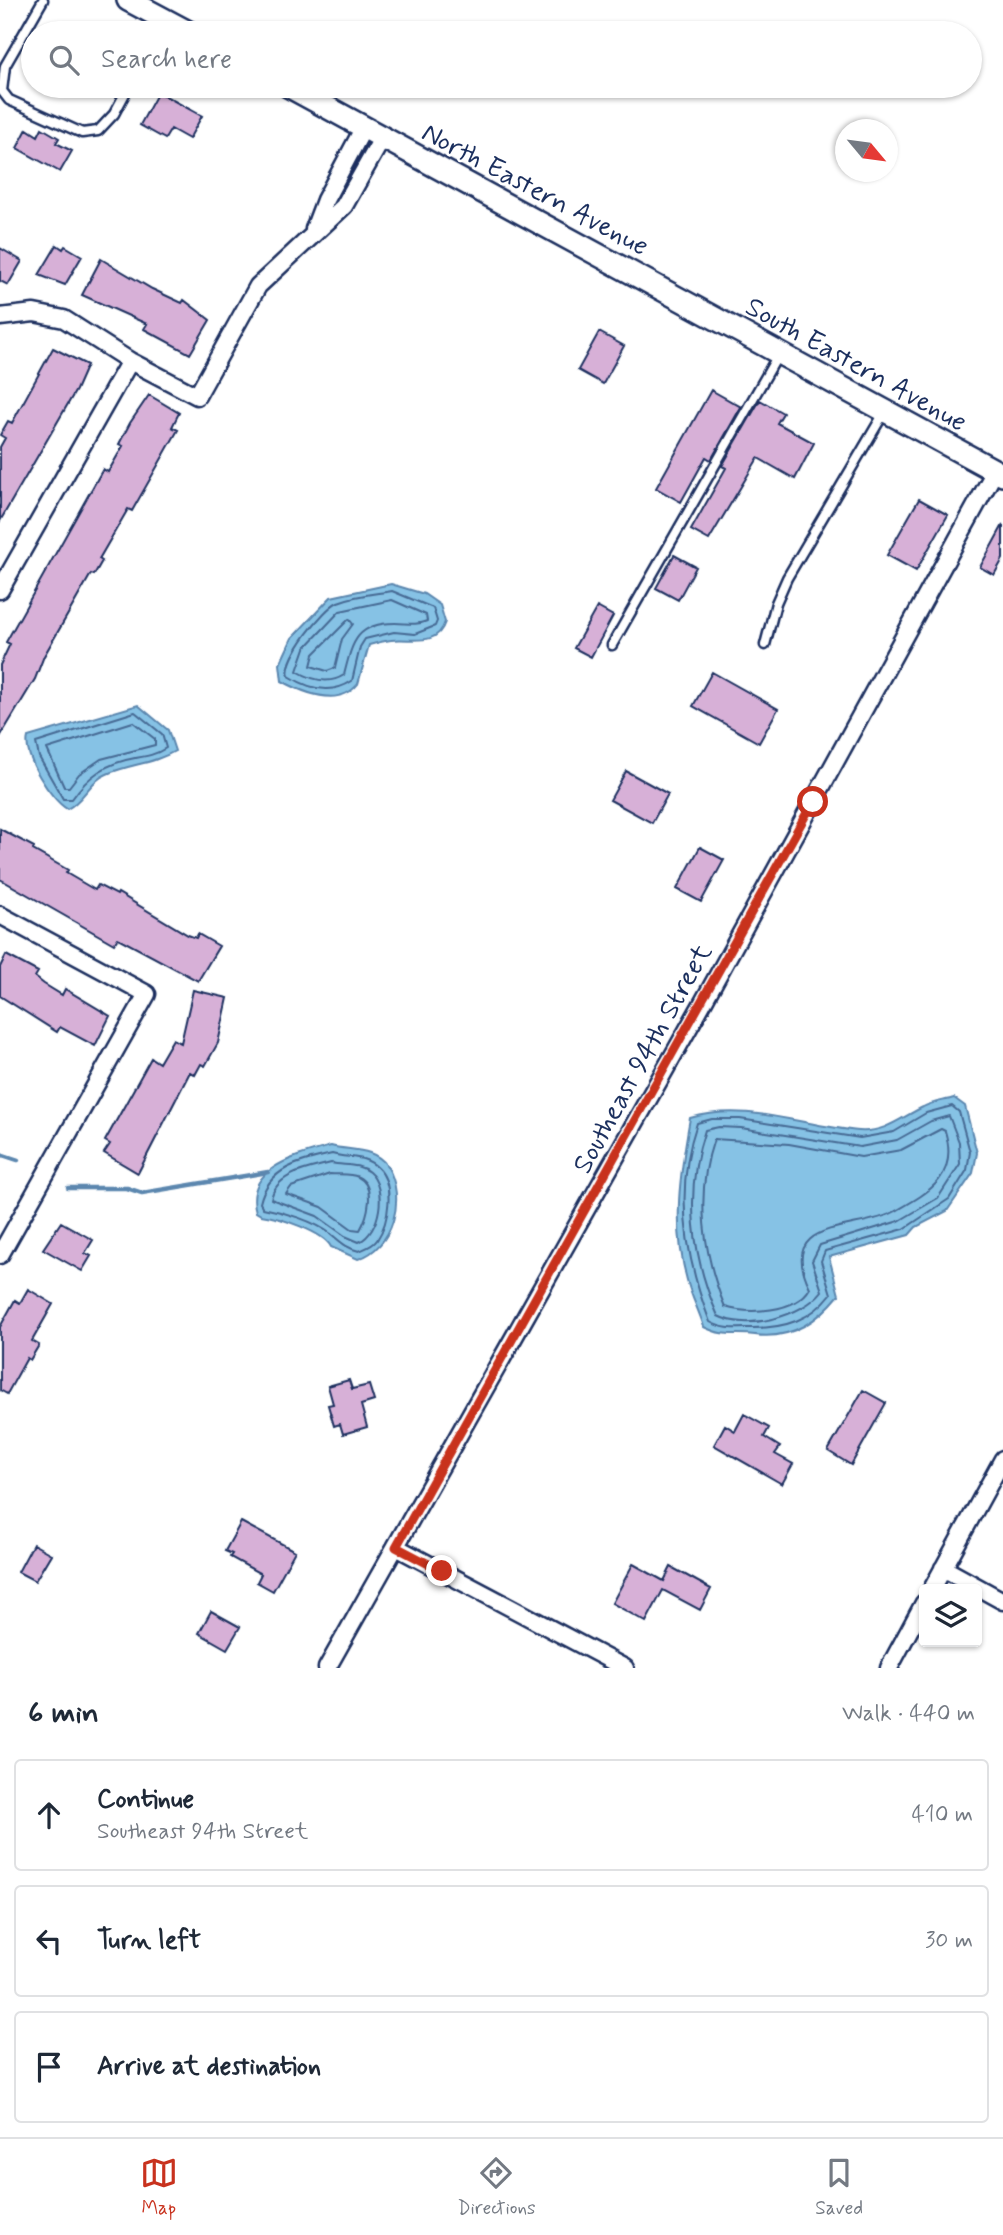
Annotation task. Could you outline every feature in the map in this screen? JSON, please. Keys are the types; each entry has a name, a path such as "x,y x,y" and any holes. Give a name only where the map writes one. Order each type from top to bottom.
{"main road":[{"path":"128,0 154,21"},
{"name":"North Eastern Avenue","path":"310,98 684,300"},
{"name":"South Eastern Avenue","path":"684,300 999,473"}],"street":[{"path":"0,317 34,313 64,319 130,361 197,396 258,286 344,206 374,132"},
{"path":"0,590 130,361"},
{"name":"Southeast 94th Street","path":"327,1668 999,473"},
{"path":"0,915 147,994 0,1255"},
{"path":"935,1584 1003,1459"},
{"path":"396,1547 625,1668"},
{"path":"943,1568 1003,1601"},
{"path":"888,1668 919,1612"}],"lane":[{"path":"31,21 43,0"},
{"path":"21,38 5,66 2,91 9,100 82,133 98,131 114,114 123,98"},
{"path":"612,645 780,352"},
{"path":"765,645 787,578 886,411"}],"water":[{"path":"391,584 424,594 440,605 445,622 436,635 422,640 391,640 369,645 358,684 341,695 331,697 311,694 282,681 280,664 292,638 331,597"},
{"path":"138,705 168,730 175,751 101,777 67,809 53,797 34,766 28,737"},
{"path":"954,1098 965,1106 977,1153 973,1173 947,1211 916,1227 909,1235 829,1257 839,1295 822,1313 802,1327 780,1335 768,1336 724,1334 704,1327 687,1280 680,1239 679,1199 690,1118 711,1113 753,1113 868,1131 893,1124 927,1105"},
{"path":"331,1146 376,1156 387,1166 393,1179 396,1207 388,1233 370,1253 358,1259 331,1247 327,1241 310,1231 256,1212 254,1197 258,1184 266,1174 290,1159"}],"building":[{"path":"155,98 169,98 202,116 189,139 171,129 165,139 140,125"},
{"path":"42,128 59,138 56,143 72,151 60,172 17,148 27,129 38,136"},
{"path":"57,245 63,249 65,246 82,256 65,285 39,275"},
{"path":"0,248 22,261 8,285 0,281"},
{"path":"101,259 152,289 182,303 184,300 210,320 190,354 144,329 147,324 82,295"},
{"path":"599,332 624,346 603,384 578,370"},
{"path":"53,348 87,365 76,390 0,521 0,447 5,438 0,435 8,421 12,423"},
{"path":"711,390 741,407 711,460 706,457 681,502 656,488"},
{"path":"149,395 179,413 172,427 178,430 132,511 128,509 99,559 102,561 94,575 91,574 44,656 35,679 0,737 0,665 10,644 6,642 103,469 108,472 123,446 119,444 130,423"},
{"path":"760,400 783,413 777,423 814,443 795,479 758,458 709,540 691,530 726,468 722,466"},
{"path":"919,499 948,515 916,571 887,555"},
{"path":"1003,525 1003,559 994,575 980,567"},
{"path":"674,555 696,567 678,600 656,588"},
{"path":"597,607 613,616 591,657 574,648"},
{"path":"712,672 778,709 759,743 693,706"},
{"path":"626,771 668,794 652,823 610,800"},
{"path":"0,829 34,847 33,850 68,870 66,873 95,890 98,885 117,895 118,893 188,935 196,938 198,934 219,946 198,981 118,938 114,944 0,879"},
{"path":"700,847 724,860 701,902 677,889"},
{"path":"6,955 38,972 35,977 62,995 65,989 110,1016 95,1046 60,1027 57,1032 0,996 0,967"},
{"path":"193,990 228,998 218,1043 205,1066 201,1064 195,1075 190,1072 138,1173 104,1153 110,1144 105,1141 151,1058 159,1063 173,1039 181,1043"},
{"path":"61,1222 93,1240 85,1253 91,1256 82,1271 43,1249"},
{"path":"28,1289 53,1304 32,1341 39,1345 30,1360 27,1358 7,1394 0,1390 0,1327 15,1300 20,1303"},
{"path":"349,1380 352,1389 369,1385 374,1401 361,1405 367,1427 343,1434 340,1424 334,1426 328,1405 333,1404 328,1386"},
{"path":"863,1390 886,1403 851,1465 828,1451"},
{"path":"744,1414 769,1428 764,1437 780,1447 775,1454 793,1464 782,1484 714,1445 725,1425 735,1431"},
{"path":"241,1522 295,1551 273,1591 257,1582 261,1574 230,1557 232,1554 225,1551"},
{"path":"33,1544 51,1554 35,1581 18,1572"},
{"path":"633,1564 664,1581 671,1567 711,1589 700,1610 663,1590 646,1622 612,1603"},
{"path":"211,1611 240,1627 227,1649 199,1633"}],"waterway":[{"path":"0,1154 18,1160"},
{"path":"68,1188 127,1188 142,1193 268,1172"}],"route":[{"path":"442,1571 396,1547 813,802"}]}
